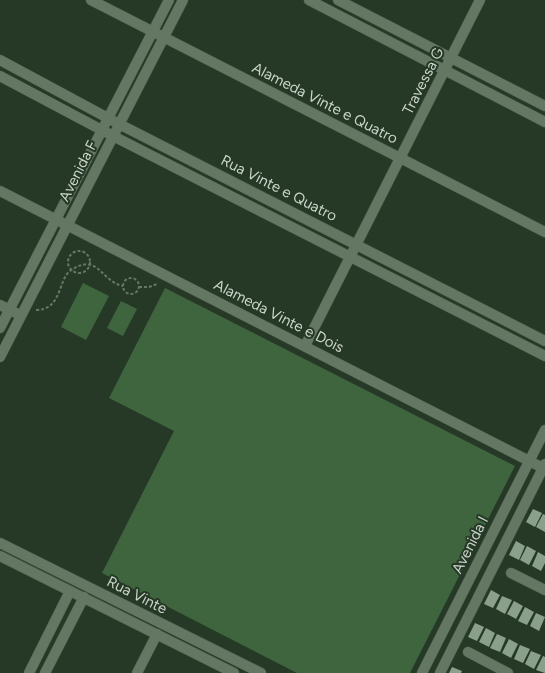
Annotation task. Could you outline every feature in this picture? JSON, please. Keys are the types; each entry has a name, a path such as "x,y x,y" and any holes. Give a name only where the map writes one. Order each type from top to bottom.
{"street":[{"name":"Alameda Vinte e Quatro","path":"91,0 545,232"},
{"name":"Avenida F","path":"0,328 5,315 169,0"},
{"name":"Avenida F","path":"0,356 183,0"},
{"path":"308,0 545,122"},
{"path":"338,0 545,106"},
{"name":"Travessa G","path":"305,346 480,0"},
{"name":"Rua Vinte e Quatro","path":"0,60 108,118 545,341"},
{"name":"Rua Vinte e Quatro","path":"0,76 113,136 545,356"},
{"name":"Alameda Vinte e Dois","path":"0,191 544,466"},
{"path":"0,305 5,315 21,316"},
{"name":"Avenida I","path":"422,673 545,430"},
{"name":"Avenida I","path":"440,673 544,466"},
{"name":"Rua Vinte","path":"0,543 261,673"},
{"name":"Rua Vinte","path":"0,556 232,672"},
{"path":"511,573 545,590"},
{"path":"29,673 70,591"},
{"path":"45,673 84,597"},
{"path":"137,673 157,634"},
{"path":"468,652 508,673"}],"path":[{"path":"77,251 83,251 90,258 90,265 88,270 82,273 77,273 71,270 68,265 68,259 77,251"},
{"path":"21,316 48,306 60,292 66,276 71,270 80,266 90,265 101,270 111,281 123,286"},
{"path":"139,287 153,286 167,276"},
{"path":"130,278 137,281 139,287 136,293 130,294 125,292 123,286 125,280 130,278"}],"green space":[{"path":"83,283 109,296 86,340 61,327"},
{"path":"165,288 515,466 410,673 297,673 102,573 174,431 109,398"},
{"path":"121,301 137,309 123,336 107,328"}],"building":[{"path":"533,509 542,513 535,527 526,522"},
{"path":"543,514 545,515 545,532 536,527"},
{"path":"516,541 525,546 519,560 509,555"},
{"path":"527,546 536,551 529,565 520,560"},
{"path":"538,552 545,556 545,563 541,571 532,566"},
{"path":"491,590 500,595 493,608 484,604"},
{"path":"502,596 512,600 505,614 496,609"},
{"path":"514,601 523,606 516,619 507,614"},
{"path":"525,607 534,612 527,625 518,621"},
{"path":"536,613 545,617 539,631 530,626"},
{"path":"475,623 484,627 477,641 468,637"},
{"path":"486,628 495,633 489,647 479,642"},
{"path":"497,634 506,638 500,652 490,648"},
{"path":"509,639 518,644 511,658 502,653"},
{"path":"520,645 530,649 523,663 514,659"},
{"path":"531,651 541,655 534,669 525,664"},
{"path":"543,656 545,657 545,673 536,670"},
{"path":"452,667 462,671 461,673 449,673"}]}
